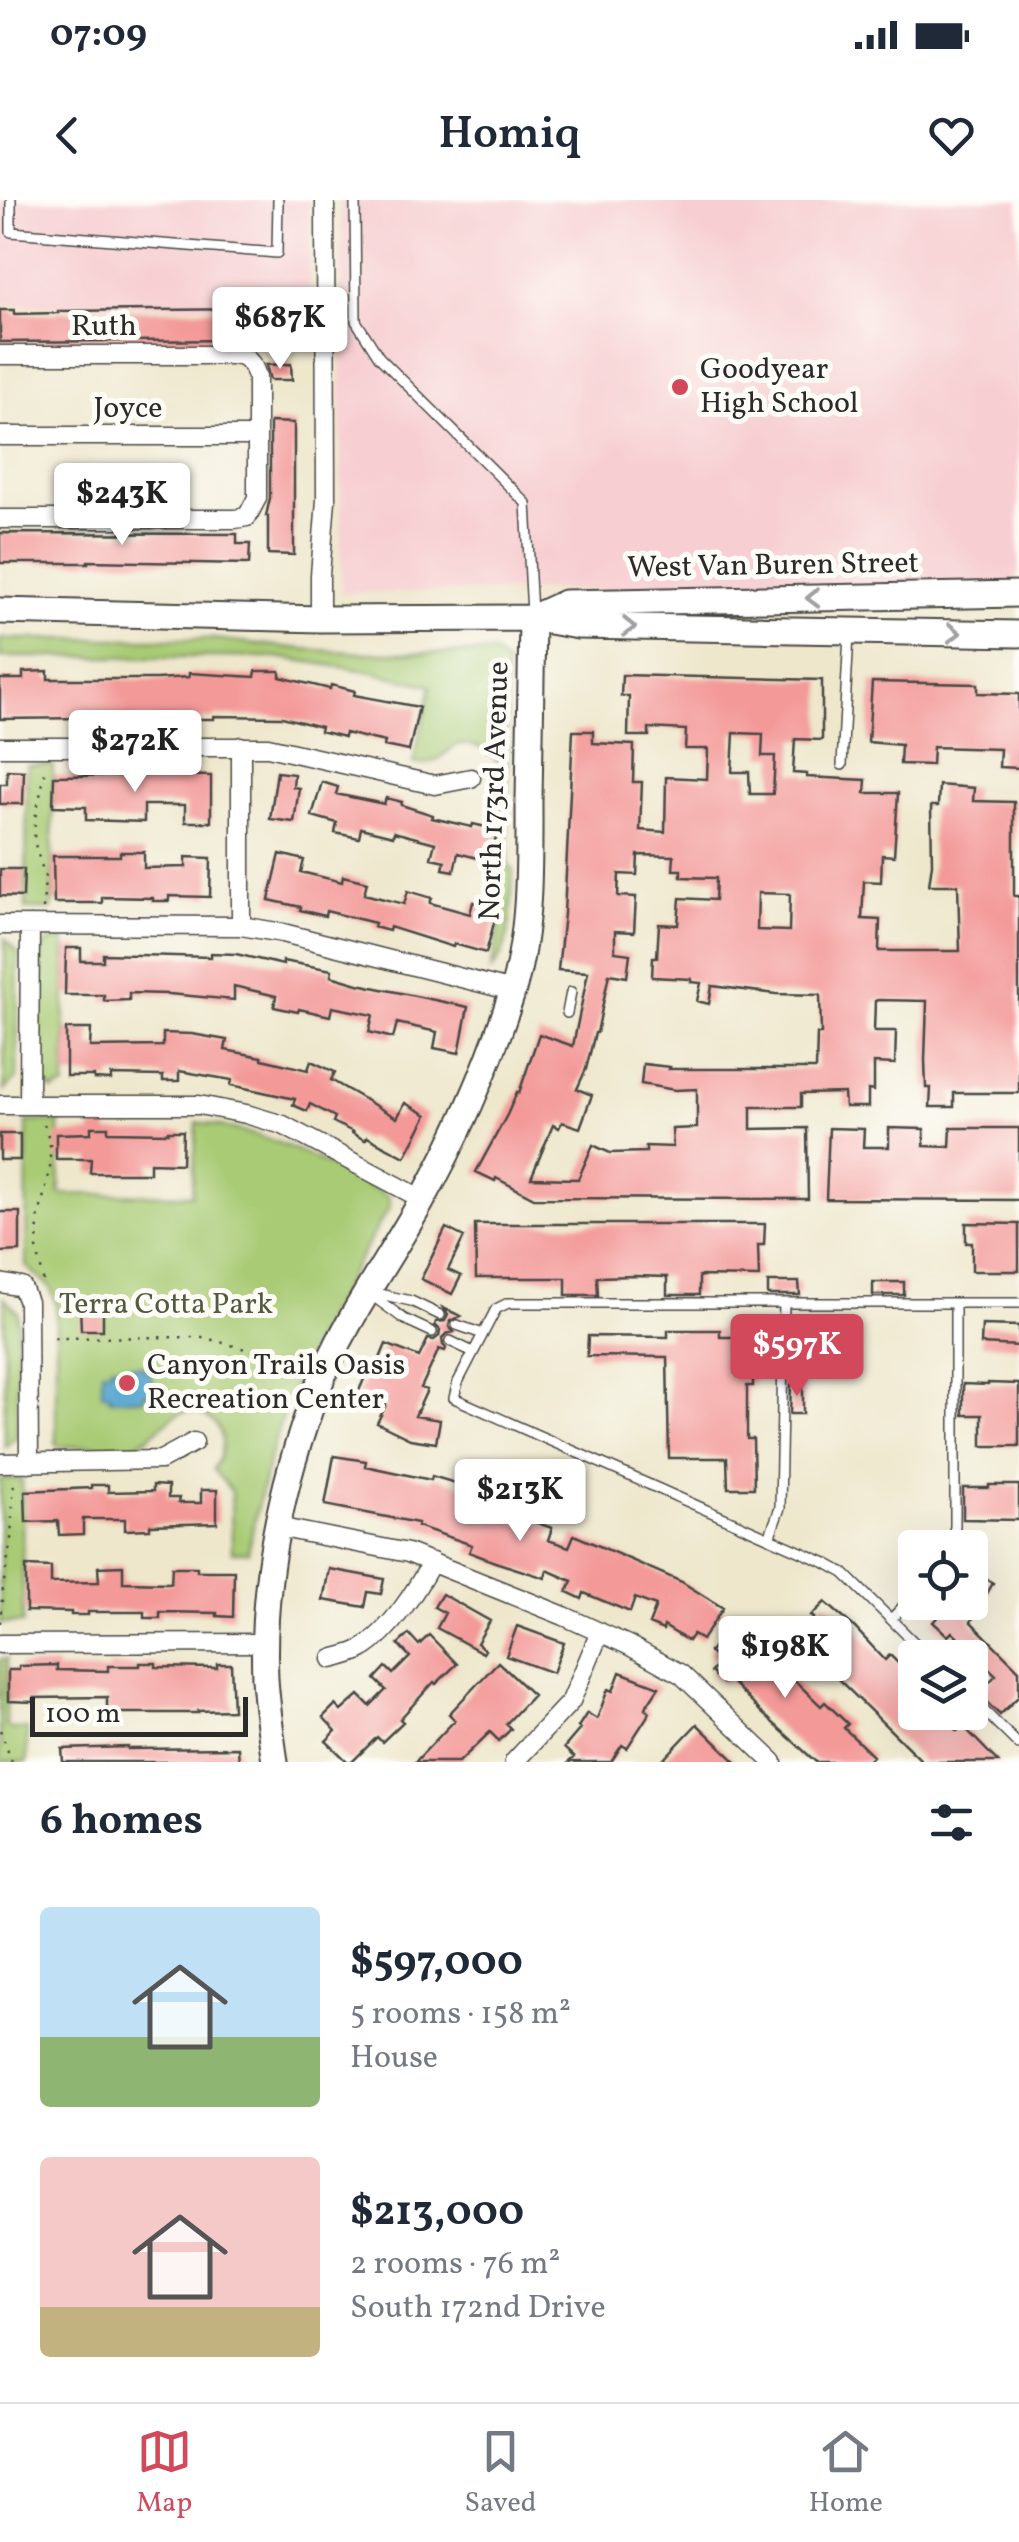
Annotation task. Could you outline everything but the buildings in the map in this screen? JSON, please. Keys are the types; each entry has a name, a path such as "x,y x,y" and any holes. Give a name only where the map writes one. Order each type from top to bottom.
{"main road":[{"name":"West Van Buren Street","path":"532,618 565,602 1019,594"},
{"name":"West Van Buren Street","path":"0,610 320,620 532,618 578,626 1019,634"},
{"name":"North 173rd Avenue","path":"274,1762 266,1680 268,1591 277,1527 303,1430 318,1387 458,1131 489,1060 513,990 529,885 532,618"}],"street":[{"path":"320,620 326,500 325,200"},
{"name":"Ruth","path":"0,355 240,355 254,367 256,377 256,436"},
{"name":"Joyce","path":"0,436 256,436"},
{"path":"0,519 247,517 256,498 256,436"},
{"path":"240,746 241,926"},
{"path":"0,747 268,747 435,785 470,778"},
{"path":"0,926 36,918 241,926 513,990"},
{"path":"29,1104 36,918"},
{"path":"0,1105 199,1106 246,1114 283,1125 422,1200"},
{"path":"0,1283 22,1286 28,1302 29,1463"},
{"path":"7,1469 29,1463 161,1460 194,1442"},
{"path":"277,1527 408,1553 600,1632 681,1674 770,1761"},
{"path":"332,1659 358,1652 374,1639 415,1594 432,1562"},
{"path":"514,1762 572,1701 600,1632"},
{"path":"0,1644 266,1643"}],"lane":[{"path":"11,200 11,232 277,253 278,200"},
{"path":"355,200 356,320 379,357 526,503 532,618"},
{"path":"842,766 849,631"},
{"path":"567,1013 571,992"},
{"path":"368,1292 411,1301 440,1315"},
{"path":"368,1292 404,1320 432,1332"},
{"path":"912,1640 844,1573 454,1398 458,1382 496,1309 508,1304 1019,1304"},
{"path":"769,1538 780,1508 784,1304"},
{"path":"953,1530 955,1304"},
{"path":"457,1325 483,1334"},
{"path":"450,1340 473,1352"},
{"path":"891,1619 898,1612"},
{"path":"988,1715 1019,1745"}],"path":[{"path":"36,918 44,877 34,841 35,818 46,774 48,746"},
{"path":"486,751 508,748"},
{"path":"43,1120 50,1142 50,1170 38,1220 37,1248 44,1284"},
{"path":"54,1338 202,1337 285,1360 318,1387"},
{"path":"0,1623 10,1540 7,1469"},
{"path":"0,1730 12,1762"}],"shaded area":[{"path":"0,200 310,200 309,307 0,305"},
{"name":"Goodyear High School","path":"341,200 1019,200 1019,573 1015,574 1015,585 341,593"}],"green space":[{"path":"0,639 215,639 363,653 494,653 506,664 508,865 513,870 510,923 498,960 491,970 500,922 502,770 494,757 479,747 458,744 432,762 413,763 431,686 276,657 0,657"},
{"path":"27,765 53,765 52,909 26,909"},
{"path":"5,939 18,953 17,1078 4,1091"},
{"path":"51,940 65,940 65,1086 53,1091 39,1078 39,961 42,948"},
{"name":"Terra Cotta Park","path":"27,1121 59,1122 60,1194 192,1195 197,1122 273,1141 389,1197 390,1207 296,1380 270,1458 248,1552 232,1552 231,1491 213,1469 222,1439 210,1419 187,1411 178,1414 134,1445 59,1447 56,1443 56,1303 50,1287 26,1266"},
{"path":"4,1298 18,1312 17,1436 5,1447"},
{"path":"0,1479 22,1479 23,1623 0,1623"},
{"path":"0,1659 7,1659 6,1725 27,1729 27,1762 0,1762"}],"water":[{"path":"110,1366 143,1366 144,1371 151,1371 151,1394 144,1394 143,1399 110,1399 110,1394 102,1394 102,1371 110,1371"}],"place":[{"name":"Goodyear High School","path":"680,387"},
{"name":"Canyon Trails Oasis Recreation Center","path":"127,1383"}]}
